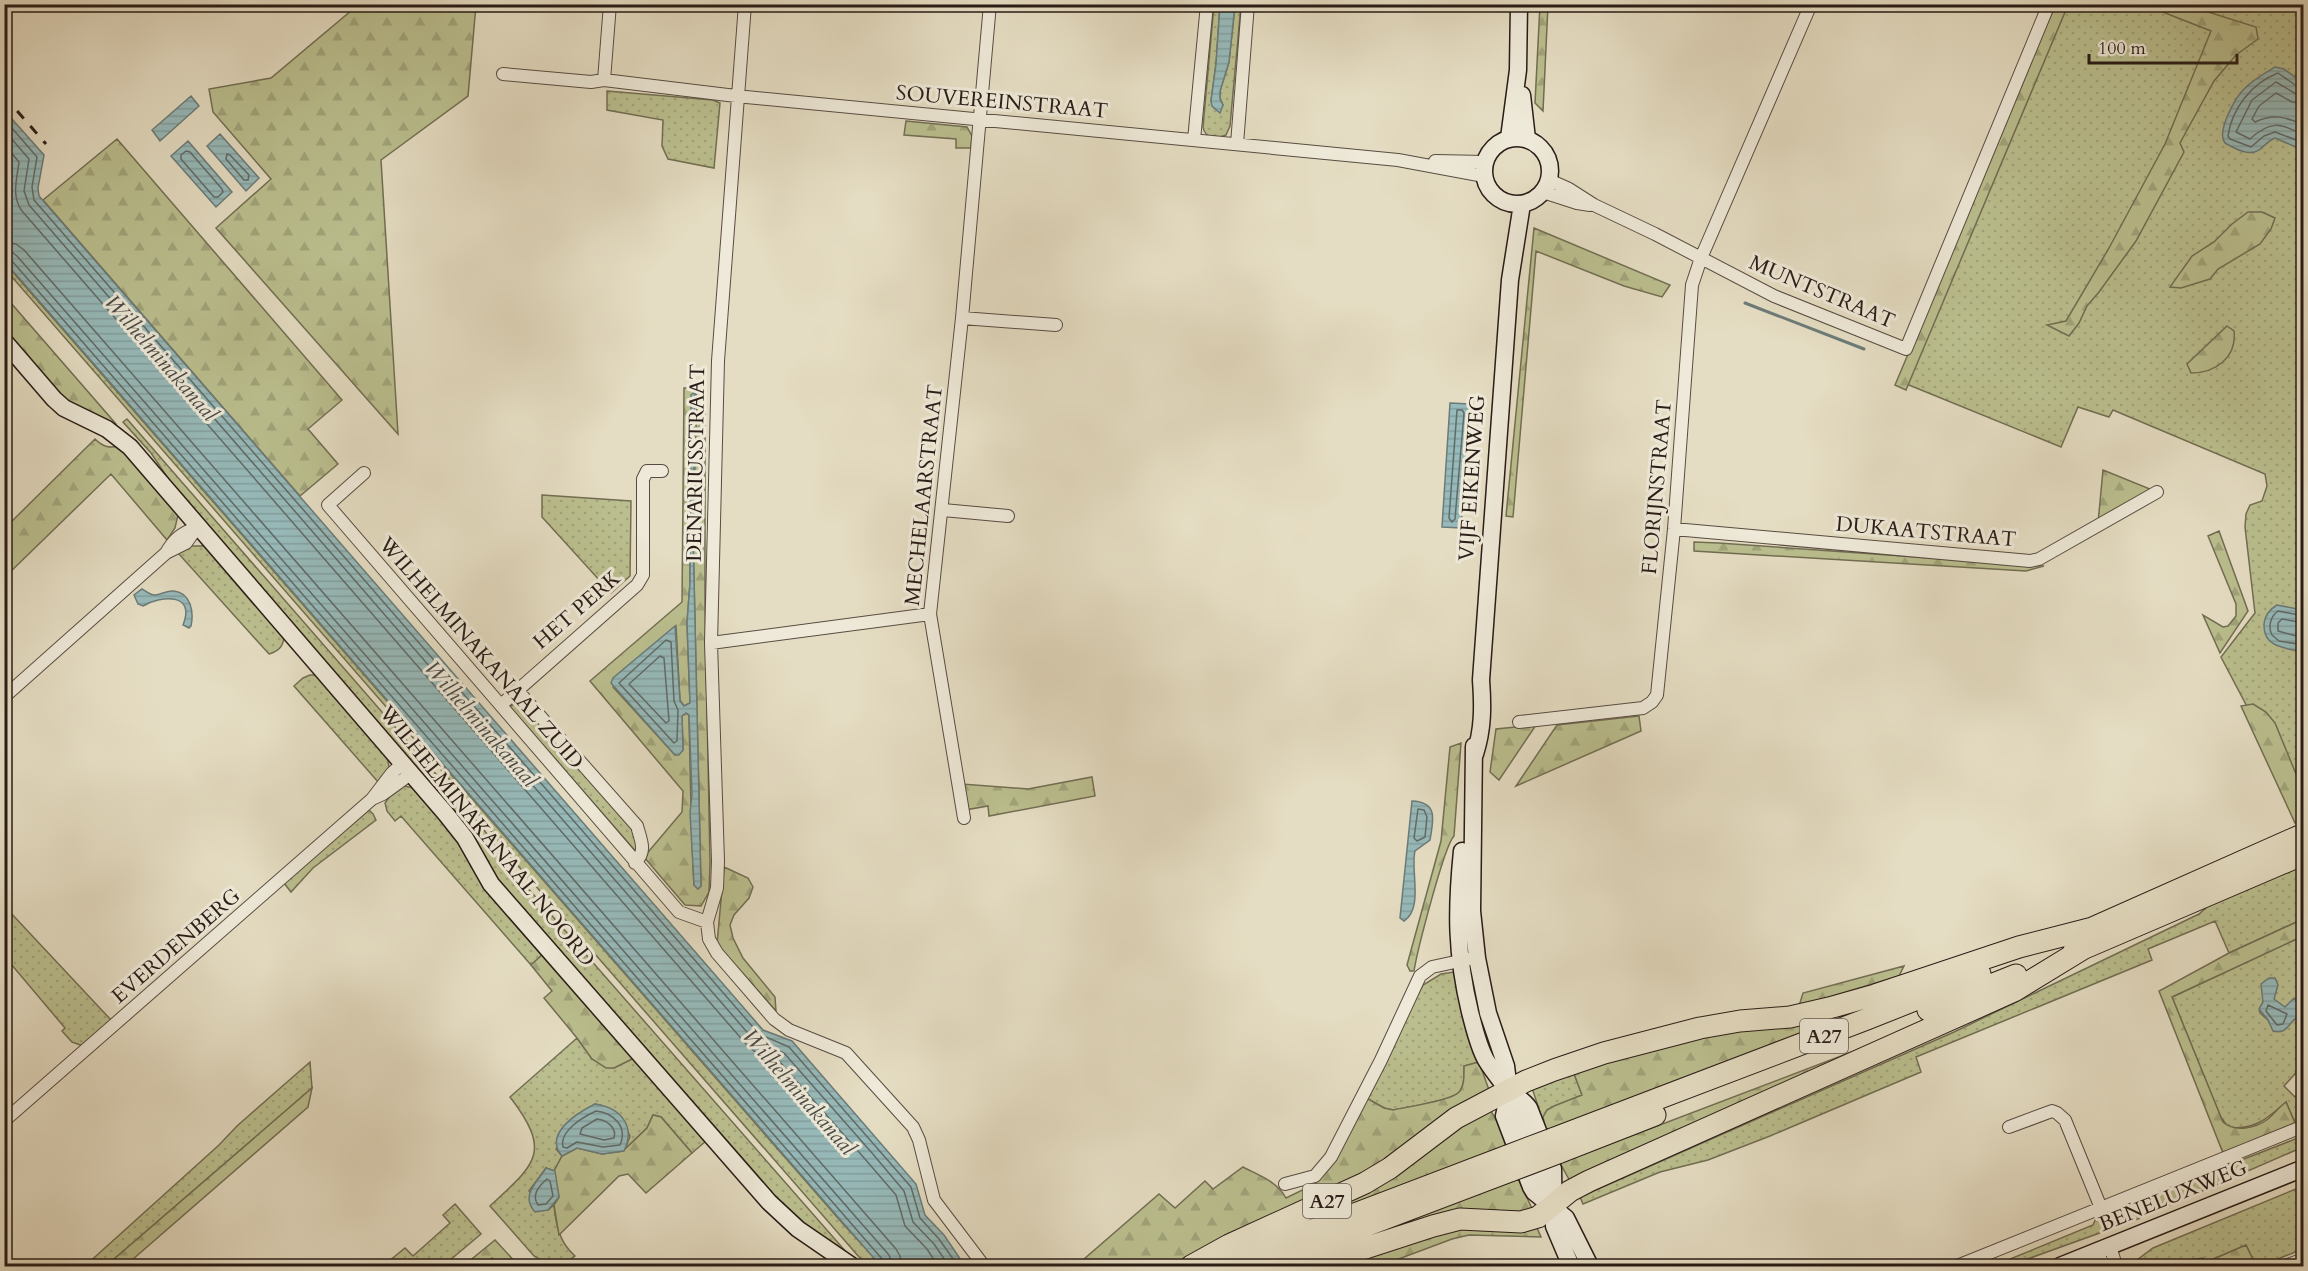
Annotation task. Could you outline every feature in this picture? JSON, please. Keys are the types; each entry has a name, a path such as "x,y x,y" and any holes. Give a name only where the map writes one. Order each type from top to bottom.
{"highway":[{"name":"A27","path":"1310,1266 1460,1219 1521,1222 1538,1217 1570,1191 1589,1181 2014,991 2090,938 2304,834"},
{"name":"A27","path":"1218,1266 1555,1146 1867,1019 2090,938 2304,854"},
{"name":"A27","path":"1191,1266 1221,1249 1365,1183 1390,1168 1456,1118 1526,1082 1604,1053 1700,1028 1740,1021 1790,1017 1829,1008 1875,995 2019,946 2090,938"},
{"name":"A27","path":"1260,1266 1510,1163"}],"main road":[{"path":"1509,138 1518,70 1519,4"},
{"path":"1518,70 1527,139"},
{"path":"1509,138 1527,139 1534,142 1546,155 1551,171 1546,186 1530,202 1514,203 1491,192 1485,169 1494,147 1509,138"},
{"name":"VIJF EIKENWEG","path":"1514,203 1481,680 1472,737 1475,754 1472,794 1474,821 1469,959 1474,1029 1485,1059 1509,1091 1526,1104 1553,1169 1554,1226 1572,1266"},
{"name":"WILHELMINAKANAAL NOORD","path":"4,341 64,408 92,420 130,447 197,528 408,768 465,838 491,884 769,1202 798,1229 852,1266"},
{"path":"1509,1091 1504,1116 1531,1187 1566,1218 1590,1266"},
{"name":"BENELUXWEG","path":"2060,1266 2104,1254 2304,1168"}],"street":[{"path":"604,80 610,4"},
{"name":"DENARIUSSTRAAT","path":"707,922 717,888 718,861 711,643 718,361 736,96 745,4"},
{"name":"MECHELAARSTRAAT","path":"964,818 930,614 962,318 990,4"},
{"path":"1194,140 1207,4"},
{"path":"1237,144 1248,4"},
{"path":"1546,186 1577,203 1594,206 1647,230 1701,258 1811,4"},
{"name":"MUNTSTRAAT","path":"1701,258 1774,296 1906,349 2049,4"},
{"name":"SOUVEREINSTRAAT","path":"503,74 591,82 604,80 736,96 1485,169"},
{"name":"FLORIJNSTRAAT","path":"1518,722 1643,708 1657,695 1674,529 1692,285 1701,258"},
{"path":"962,318 1056,326"},
{"name":"HET PERK","path":"501,705 637,585 643,575 643,479 647,471 662,471"},
{"name":"WILHELMINAKANAAL ZUID","path":"364,474 328,505 679,912 707,922"},
{"name":"DUKAATSTRAAT","path":"1674,529 2030,561 2039,559 2157,492"},
{"path":"943,510 1008,516"},
{"path":"4,697 166,553 186,543 197,528"},
{"path":"711,643 930,614"},
{"name":"WILHELMINAKANAAL ZUID","path":"517,690 637,826 643,851 635,862"},
{"name":"EVERDENBERG","path":"4,1121 372,799 383,794 408,768"},
{"path":"707,922 709,939 713,947 774,1019 789,1030 846,1053 912,1127 919,1140 934,1200 984,1266"},
{"path":"1285,1184 1314,1176 1331,1157 1381,1060 1420,976 1432,967 1469,959"},
{"name":"BENELUXWEG","path":"2009,1127 2046,1112 2057,1113 2065,1120 2101,1208"},
{"name":"BENELUXWEG","path":"1957,1266 2304,1126"},
{"path":"2104,1254 2116,1266"},
{"path":"2285,1266 2304,1259"}],"green space":[{"path":"358,5 476,5 468,96 381,160 398,434 216,228 271,179 213,112 209,89 271,78"},
{"path":"1214,5 1220,5 1211,101 1214,108 1220,111 1223,105 1220,91 1229,62 1235,5 1241,5 1230,126 1226,135 1219,137 1209,136 1203,127"},
{"path":"1540,5 1548,5 1543,111 1535,103"},
{"path":"2052,5 2303,5 2303,813 2221,657 2255,613 2245,527 2246,514 2250,505 2262,501 2267,486 2265,474 2113,410 2109,417 2078,407 2061,447 1904,383"},
{"path":"2055,5 2068,5 1906,390 1895,385"},
{"path":"2145,5 2186,5 2256,27 2258,39 2236,55 2214,81 2180,143 2184,152 2136,241 2087,306 2079,323 2069,336 2047,325 2066,321 2109,248 2165,144 2211,31"},
{"path":"607,91 713,100 720,103 714,168 668,159 662,146 663,120 607,110"},
{"path":"906,121 967,127 972,136 971,148 956,148 956,139 904,135"},
{"path":"117,139 342,400 308,429 338,464 300,496 43,200"},
{"path":"2248,212 2262,212 2275,218 2271,229 2260,244 2218,269 2210,279 2181,288 2170,287 2192,256 2214,242"},
{"path":"1534,228 1670,285 1662,297 1624,286 1536,251 1513,517 1506,516"},
{"path":"4,262 882,1266 870,1266 859,1257 513,860 469,802 5,269"},
{"path":"4,295 116,424 114,429 68,404 5,334"},
{"path":"2227,326 2234,331 2232,349 2228,356 2216,367 2191,373 2187,364"},
{"path":"684,388 705,388 705,604 710,863 709,892 701,906 685,905 644,857 682,812 683,791 590,681 682,602","holes":["694,392 697,396 693,534 701,886 698,889 694,885 689,715 686,713 682,716 683,750 675,755 613,687 676,626 680,700 684,706 690,703 687,623 690,583 690,430"]},
{"path":"127,419 482,827 512,870 847,1253 864,1266 860,1266 833,1249 792,1216 498,884 172,484 151,453 123,422"},
{"path":"95,439 107,446 122,445 178,515 175,528 167,540 111,474 5,577 5,528"},
{"path":"2103,470 2150,489 2144,497 2098,523"},
{"path":"542,495 631,501 630,576 611,593 542,517"},
{"path":"2219,531 2248,611 2220,653 2203,615 2223,627 2228,626 2236,616 2236,604 2208,536"},
{"path":"1694,542 2044,566 2026,571 1694,551"},
{"path":"189,546 206,546 284,635 282,645 278,650 269,654 178,553"},
{"path":"310,675 317,675 387,755 389,767 379,783 294,686"},
{"path":"519,699 635,832 638,854 510,707"},
{"path":"2253,704 2266,712 2275,723 2303,791 2303,819 2295,823 2241,706"},
{"path":"1639,716 1641,731 1516,786 1557,725"},
{"path":"1536,725 1499,780 1490,772 1496,729"},
{"path":"1461,743 1454,836 1438,878 1414,971 1410,971 1407,965 1441,841 1450,747"},
{"path":"1092,777 1095,796 989,816 988,806 965,810 962,784 1028,789"},
{"path":"404,786 419,789 544,953 531,965 401,816 395,821 387,811 385,803 390,796"},
{"path":"369,810 376,820 313,868 291,892 284,883"},
{"path":"2303,863 2303,919 2229,953 2215,921 2148,949 2152,960 1916,1057 1921,1072 1770,1136 1708,1160 1660,1172 1583,1204 1580,1197 1954,1032 2199,914 2208,906"},
{"path":"724,867 748,878 753,887 749,898 734,915 730,925 733,938 743,958 775,997 776,1011 717,944"},
{"path":"8,910 112,1021 83,1046 72,1042 62,1031 65,1028 11,964 5,969 5,913"},
{"path":"2303,919 2303,936 2172,997 2223,1122 2233,1127 2252,1127 2268,1119 2286,1102 2295,1123 2223,1153 2159,991 2229,953"},
{"path":"2303,936 2303,1065 2284,1086 2295,1097 2303,1089 2303,1119 2295,1123 2286,1102 2260,1122 2246,1127 2228,1127 2220,1116 2172,997","holes":["2263,1002 2285,1007 2274,1031 2268,1020 2260,1013 2260,1008"]},
{"path":"544,953 634,1058 614,1068 606,1068 592,1059 544,998 552,991 531,965"},
{"path":"1904,966 1899,976 1799,1006 1803,993"},
{"path":"1454,972 1479,1062 1464,1066 1464,1080 1458,1093 1446,1099 1393,1110 1384,1108 1363,1096 1423,985 1441,974"},
{"path":"1936,983 1546,1132 1543,1117 1547,1110 1582,1095 1573,1071 1588,1065"},
{"path":"1896,1035 1571,1183 1560,1163"},
{"path":"577,1038 592,1059 614,1068 634,1058 706,1141 692,1153 661,1117 653,1115 647,1128 625,1149 630,1136 621,1119 609,1108 595,1104 556,1149 562,1156 554,1171 546,1168 529,1191 548,1210 554,1205 559,1233 565,1245 575,1256 562,1266 550,1266 534,1256 490,1206 518,1179 533,1157 534,1145 531,1132 510,1097"},
{"path":"310,1062 312,1088 106,1266 85,1266 237,1126"},
{"path":"1479,1062 1489,1090 1397,1159 1174,1266 1076,1266 1159,1194 1175,1208 1205,1181 1213,1189 1243,1167 1278,1187 1286,1198 1315,1184 1363,1096 1384,1108 1393,1110 1446,1099 1458,1093 1462,1087 1464,1066"},
{"path":"1573,1071 1582,1095 1547,1110 1544,1124 1532,1088"},
{"path":"312,1088 308,1107 125,1266 106,1266"},
{"path":"1487,1105 1499,1124 1508,1146 1240,1246"},
{"path":"653,1115 661,1117 692,1153 646,1193 628,1174 619,1176 559,1235 554,1205 559,1197 554,1171 562,1156 577,1148 602,1154 623,1151 647,1128"},
{"path":"2303,1136 2303,1147 2133,1221 2008,1266 1993,1266 2093,1225 2097,1216"},
{"path":"1517,1176 1534,1213 1341,1250 1289,1266 1278,1266"},
{"path":"2303,1186 2303,1249 2260,1266 2256,1266 2246,1245 2209,1261 2211,1266 2129,1266 2153,1248"},
{"path":"455,1204 481,1234 443,1266 383,1266 405,1248 413,1256 450,1223 443,1215"},
{"path":"1458,1227 1537,1228 1541,1237 1469,1235 1452,1239 1380,1266 1331,1266"},
{"path":"495,1240 519,1266 500,1266 492,1258 482,1266 471,1266 467,1263"},
{"path":"2246,1245 2256,1266 2211,1266 2209,1261"},
{"path":"2203,1258 2206,1266 2173,1266 2187,1260"}],"water":[{"path":"1220,5 1235,5 1229,62 1220,91 1223,105 1220,113 1212,106 1211,101"},
{"path":"2275,67 2284,69 2303,83 2303,150 2275,138 2251,153 2225,143 2223,131 2225,123 2240,93"},
{"path":"191,96 199,106 160,141 152,130"},
{"name":"Wilhelminakanaal","path":"4,110 44,155 38,188 39,196 763,1030 792,1041 916,1184 925,1215 944,1235 965,1266 882,1266 879,1264 5,262"},
{"path":"220,134 259,178 246,191 207,146"},
{"path":"188,141 232,192 216,207 171,156"},
{"path":"695,392 693,534 701,886 698,889 694,885 690,813 692,794 689,715 686,713 682,716 683,750 679,755 675,755 611,683 613,678 675,626 680,701 684,706 690,703 687,623 690,583 691,395"},
{"path":"1450,403 1470,404 1461,528 1442,527"},
{"path":"142,589 153,595 171,591 184,595 190,604 191,626 189,628 183,625 186,615 185,607 175,599 159,600 143,606 138,604 134,595"},
{"path":"2277,605 2303,610 2303,652 2277,646 2267,638 2264,624 2268,613"},
{"path":"1412,801 1427,805 1433,820 1430,840 1415,851 1415,898 1410,915 1404,921 1400,918"},
{"path":"2269,978 2275,978 2278,985 2274,999 2285,1007 2294,998 2300,1005 2298,1017 2285,1030 2278,1032 2273,1031 2259,1009 2263,1002 2261,984"},
{"path":"595,1104 612,1110 624,1120 628,1134 624,1151 602,1154 577,1148 562,1156 557,1148 559,1132 572,1119"},
{"path":"546,1168 555,1171 559,1197 548,1210 535,1212 529,1200 530,1195"}],"waterway":[{"path":"1745,303 1864,349"}],"railway":[{"path":"4,96 46,144"}]}
